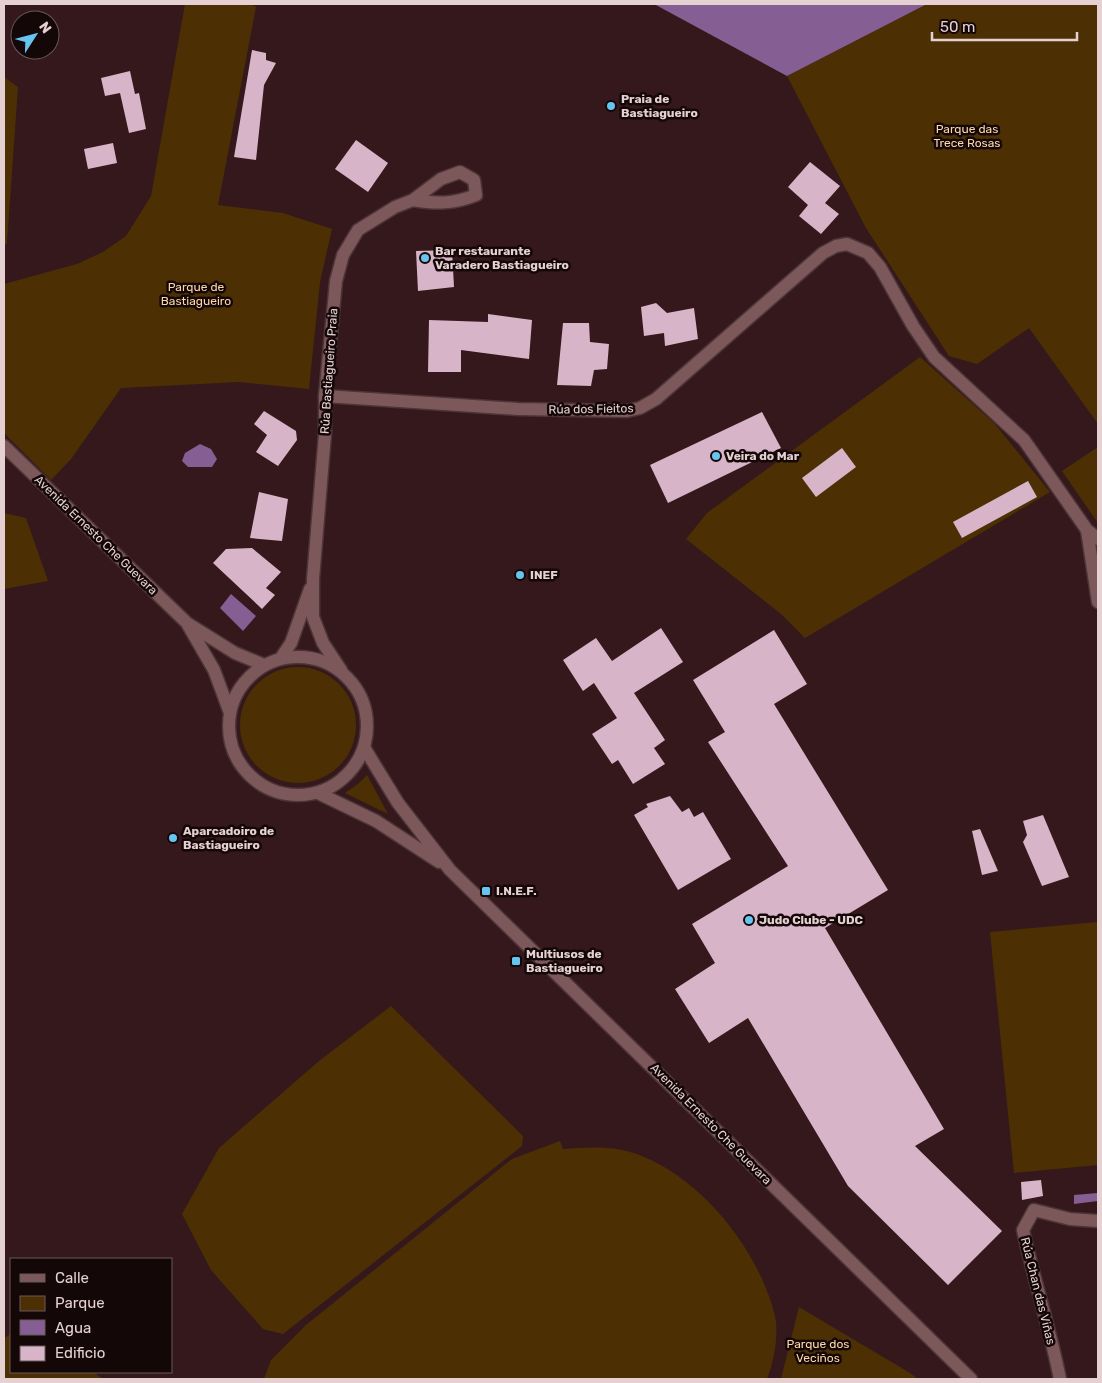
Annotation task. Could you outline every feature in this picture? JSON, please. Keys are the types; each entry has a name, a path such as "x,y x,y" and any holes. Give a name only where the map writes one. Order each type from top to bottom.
{"main road":[{"name":"Rúa Bastiagueiro Praia","path":"313,579 325,434 325,396 336,281 343,255 358,230 395,207 413,200"},
{"name":"Rúa dos Fieitos","path":"325,396 518,409 627,411 640,408 656,399 823,253 836,246 857,246 868,253 880,267 912,326 934,357 1024,440 1087,530"},
{"name":"Avenida Ernesto Che Guevara","path":"4,446 187,623 235,653 264,665"},
{"path":"1087,530 1098,539"},
{"path":"1087,530 1098,602"},
{"path":"281,658 291,643 313,579"},
{"path":"313,579 313,619 323,642 341,670 362,697 369,727 365,749 345,778 318,793 273,791 262,787 243,768 229,735 230,713 240,688 264,665 281,658 304,656 341,670"},
{"name":"Avenida Ernesto Che Guevara","path":"187,623 214,670 230,713"},
{"name":"Avenida Ernesto Che Guevara","path":"365,749 398,803 450,870 971,1379"},
{"name":"Avenida Ernesto Che Guevara","path":"318,793 376,820 450,870"},
{"name":"Rúa Chan das Viñas","path":"1060,1379 1046,1315 1031,1269 1023,1230 1034,1210 1070,1220 1098,1221"}],"green space":[{"name":"Parque de Bastiagueiro","path":"185,4 251,4 256,7 218,205 283,213 332,229 320,282 309,389 239,382 121,388 71,459 51,480 4,433 4,284 77,264 103,252 126,236 151,196"},
{"name":"Parque das Trece Rosas","path":"927,4 1098,4 1098,424 1029,328 977,364 949,356 866,228 787,76"},
{"path":"4,77 18,87 7,243 4,246"},
{"path":"920,357 994,423 1050,492 805,638 781,614 686,539 707,513"},
{"path":"1098,447 1098,523 1062,471"},
{"path":"4,513 26,518 48,581 4,589"},
{"path":"298,667 320,671 339,684 352,703 356,725 352,747 339,766 320,779 298,783 276,779 257,766 244,747 240,725 244,703 257,684 276,671"},
{"path":"367,775 388,814 345,793"},
{"path":"1098,922 1098,1165 1014,1173 990,932"},
{"path":"391,1006 523,1136 522,1146 283,1334 263,1329 211,1270 182,1214 219,1148 319,1061"},
{"path":"560,1141 563,1149 613,1148 632,1152 665,1167 687,1182 726,1221 756,1267 767,1291 775,1316 775,1348 767,1379 264,1379 271,1360 306,1325 512,1159"},
{"name":"Parque dos Veciños","path":"799,1307 910,1373 918,1379 781,1379"},
{"path":"10,1335 10,1373 94,1373 103,1379 4,1379 4,1338"}],"water":[{"path":"654,4 927,4 787,76"},
{"path":"200,444 211,449 217,459 212,467 188,467 182,461 185,453"},
{"path":"231,594 256,616 243,631 220,608"},
{"path":"1098,1193 1098,1201 1074,1204 1074,1195"}],"building":[{"path":"252,50 266,53 266,60 276,63 264,85 256,160 234,157"},
{"path":"130,71 135,94 139,93 146,129 129,133 120,93 105,96 101,78"},
{"path":"356,140 388,163 368,192 335,169"},
{"path":"113,143 117,163 88,169 84,149"},
{"path":"810,162 840,186 825,203 839,214 821,234 799,216 808,205 788,187"},
{"path":"452,250 454,287 418,291 416,251"},
{"path":"656,303 667,313 694,308 698,339 665,346 664,333 644,336 641,307"},
{"path":"488,314 532,320 529,359 461,350 461,372 428,372 429,320 488,322"},
{"path":"563,323 589,323 590,342 609,344 607,369 594,370 591,386 557,385"},
{"path":"264,411 296,431 297,440 278,466 256,452 267,435 254,424"},
{"name":"Veira do Mar","path":"762,412 781,448 668,503 650,465"},
{"path":"842,448 856,467 816,497 802,478"},
{"path":"1028,481 1037,497 962,538 953,522"},
{"path":"259,492 288,499 282,541 250,538"},
{"path":"252,548 281,572 266,588 275,595 262,609 213,563 226,549"},
{"path":"661,628 683,662 634,693 665,740 654,748 665,764 633,784 618,760 612,764 592,734 617,718 594,683 583,691 563,660 596,638 612,661"},
{"path":"774,630 807,684 774,704 888,890 825,928 944,1129 915,1146 1002,1231 948,1285 848,1186 748,1018 709,1043 675,989 715,963 692,924 788,866 708,742 725,732 693,680"},
{"path":"670,796 682,812 689,808 694,817 703,812 731,859 678,890 634,815 648,807 646,804"},
{"path":"1043,815 1069,877 1042,886 1023,842 1027,835 1023,821"},
{"path":"980,829 998,871 982,875 972,831"},
{"path":"1041,1180 1043,1196 1022,1200 1021,1182"}],"place":[{"name":"Praia de Bastiagueiro","path":"611,106"},
{"name":"Bar restaurante Varadero Bastiagueiro","path":"425,258"},
{"name":"Veira do Mar","path":"716,456"},
{"name":"INEF","path":"520,575"},
{"name":"Aparcadoiro de Bastiagueiro","path":"173,838"},
{"name":"I.N.E.F.","path":"486,891"},
{"name":"Judo Clube - UDC","path":"749,920"},
{"name":"Multiusos de Bastiagueiro","path":"516,961"}]}
